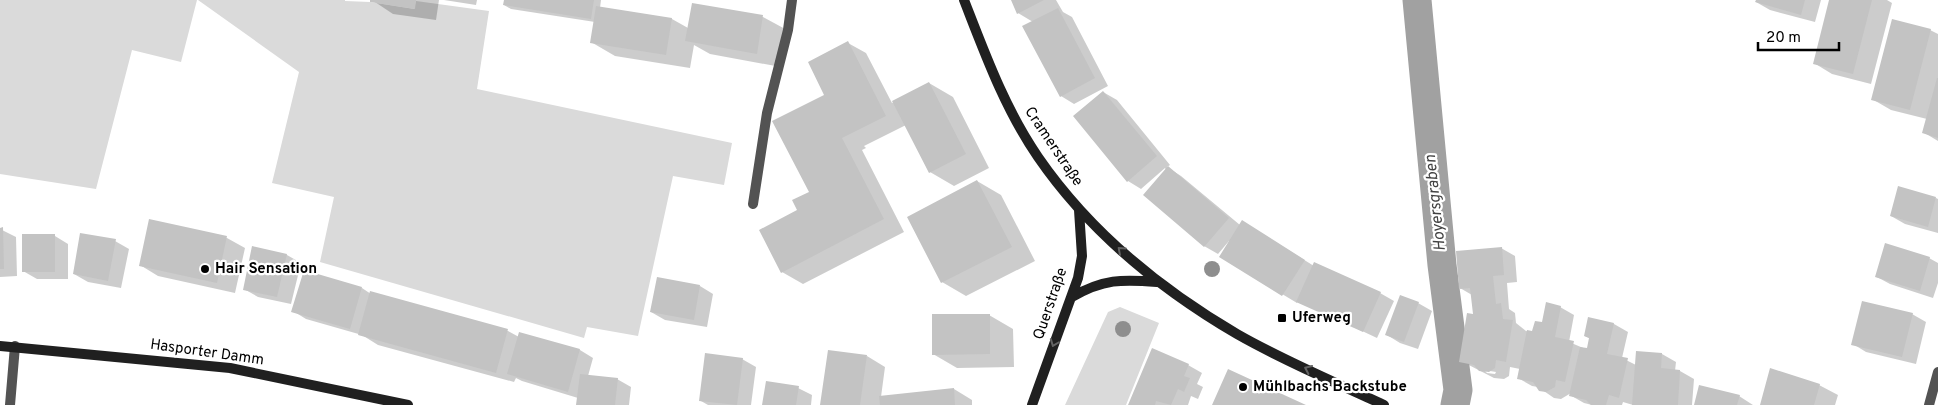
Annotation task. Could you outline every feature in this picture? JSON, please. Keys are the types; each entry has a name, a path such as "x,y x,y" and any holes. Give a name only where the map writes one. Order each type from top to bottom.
{"main road":[{"name":"Cramerstraße","path":"964,0 992,72 1014,117 1039,158 1079,210 1158,282 1238,335 1377,404"},
{"name":"Querstraße","path":"1032,405 1072,298 1082,256 1079,210"},
{"name":"Cramerstraße","path":"1072,298 1090,287 1107,282 1136,280 1158,282"},
{"name":"Hasporter Damm","path":"0,346 230,368 404,404"}],"street":[{"path":"753,204 767,113 788,30 792,0"},
{"path":"10,405 15,346"},
{"path":"1928,405 1938,372"}],"shaded area":[{"path":"0,0 197,0 181,62 132,50 96,189 0,174"},
{"path":"198,0 345,0 414,9 416,1 489,11 477,89 732,143 724,185 673,176 638,336 587,327 584,338 320,262 334,197 272,183 299,72"},
{"path":"1120,307 1159,323 1126,405 1065,405 1108,312"}],"building":[{"path":"370,0 416,0 415,9 370,2"},
{"path":"504,0 594,0 591,19 503,5"},
{"path":"1011,0 1044,0 1017,14"},
{"path":"1756,0 1805,0 1801,15 1755,2"},
{"path":"1829,0 1872,0 1853,74 1813,64"},
{"path":"692,3 763,15 757,54 685,41"},
{"path":"596,6 672,18 666,55 590,43"},
{"path":"1058,8 1095,78 1060,97 1022,26"},
{"path":"1892,19 1931,29 1910,110 1871,100"},
{"path":"848,41 886,116 842,138 884,219 781,273 759,230 797,210 792,200 809,192 772,121 824,95 808,62"},
{"path":"1938,78 1938,138 1922,133"},
{"path":"929,82 966,154 929,173 892,101"},
{"path":"1103,91 1157,156 1127,182 1073,116"},
{"path":"1168,166 1229,218 1204,247 1143,195"},
{"path":"977,180 1012,247 941,283 907,217"},
{"path":"1898,186 1936,197 1928,227 1890,216"},
{"path":"149,219 227,236 217,283 139,266"},
{"path":"1242,220 1305,260 1282,296 1219,257"},
{"path":"3,227 4,269 0,269 0,228"},
{"path":"80,233 116,239 108,281 73,274"},
{"path":"22,234 55,234 55,272 22,272"},
{"path":"1885,243 1930,257 1920,291 1875,277"},
{"path":"252,246 287,254 277,297 243,290"},
{"path":"1502,247 1504,275 1493,276 1496,304 1501,303 1503,319 1513,320 1506,362 1496,360 1495,368 1489,372 1479,371 1474,365 1459,362 1467,313 1473,314 1470,288 1459,289 1456,251"},
{"path":"1314,262 1381,292 1363,332 1296,302"},
{"path":"304,270 362,287 350,329 291,312"},
{"path":"657,277 700,285 694,320 650,312"},
{"path":"370,291 508,329 496,373 358,335"},
{"path":"1400,295 1419,302 1404,342 1385,335"},
{"path":"1862,301 1913,313 1902,357 1851,345"},
{"path":"1546,302 1561,306 1555,337 1574,341 1565,382 1556,380 1555,387 1546,392 1539,391 1533,382 1517,379 1527,330 1532,331 1535,321 1542,322"},
{"path":"932,314 990,314 990,354 932,355"},
{"path":"1588,317 1614,323 1607,354 1628,358 1619,398 1609,395 1606,405 1591,405 1586,400 1569,396 1580,347 1587,348 1589,338 1584,336"},
{"path":"519,332 580,349 568,392 507,374"},
{"path":"1152,348 1189,364 1184,376 1190,378 1184,392 1178,389 1171,405 1156,401 1155,405 1128,405"},
{"path":"828,350 867,355 860,405 820,405"},
{"path":"1636,351 1662,353 1661,368 1680,370 1678,405 1632,405"},
{"path":"705,353 743,358 737,405 699,401"},
{"path":"1770,368 1820,384 1814,405 1760,405"},
{"name":"Mühlbachs Backstube","path":"1228,369 1306,405 1212,405"},
{"path":"580,374 618,378 615,405 576,405"},
{"path":"766,381 799,386 796,405 762,405"},
{"path":"1699,385 1740,395 1737,405 1694,405"},
{"path":"954,388 955,405 880,405 879,396"}],"waterway":[{"name":"Hoyersgraben","path":"1417,0 1442,265 1458,390 1455,405"}],"place":[{"name":"Hair Sensation","path":"205,269"},
{"name":"Uferweg","path":"1282,318"},
{"name":"Mühlbachs Backstube","path":"1243,387"}]}
